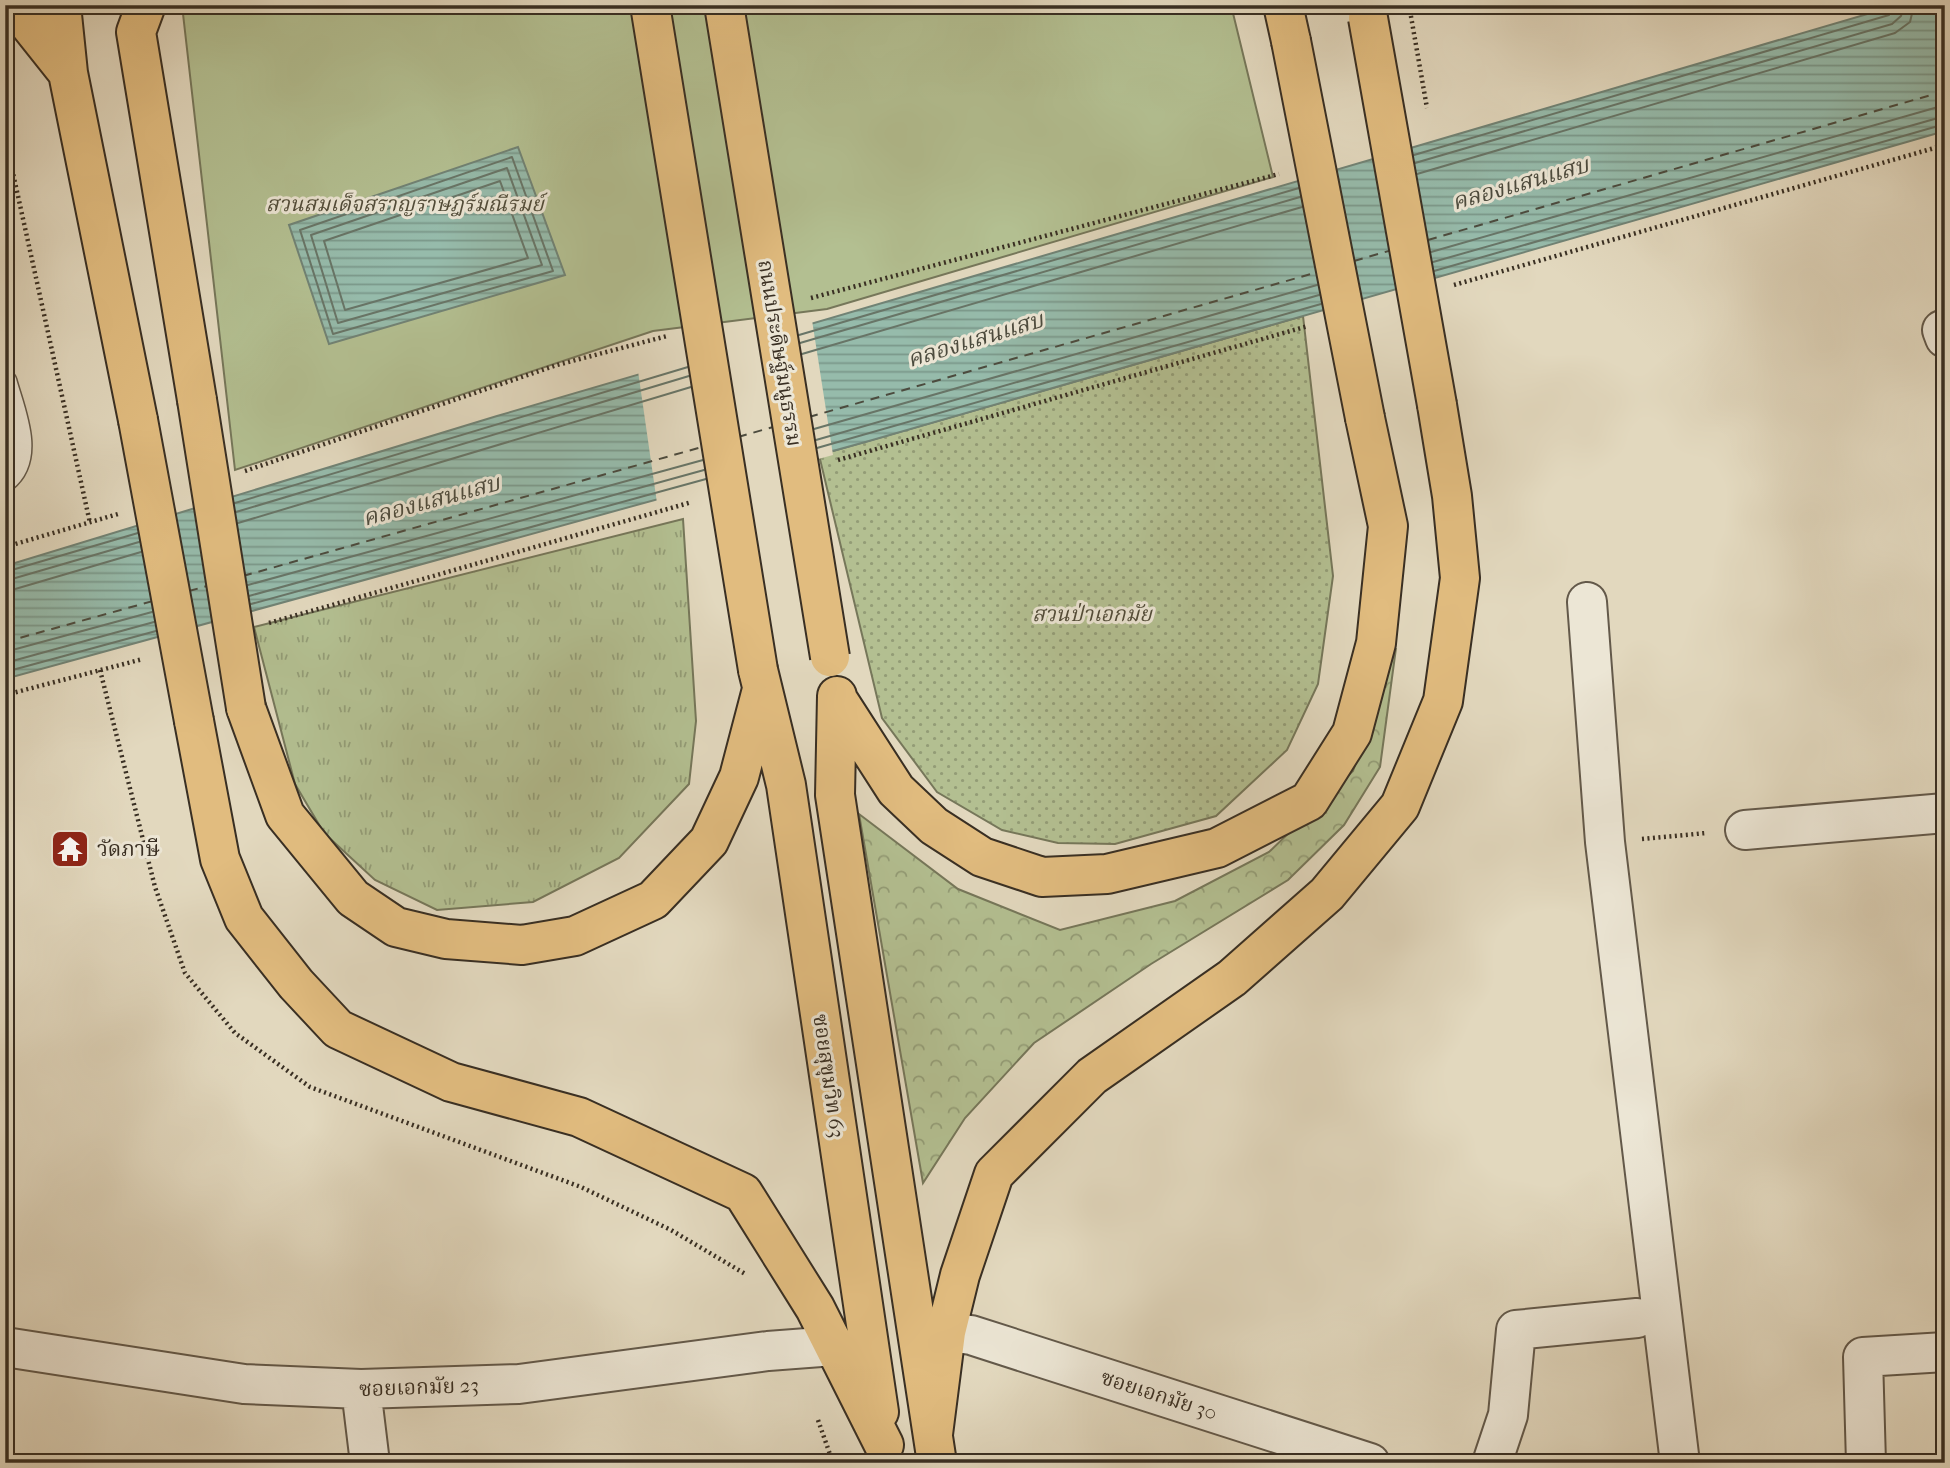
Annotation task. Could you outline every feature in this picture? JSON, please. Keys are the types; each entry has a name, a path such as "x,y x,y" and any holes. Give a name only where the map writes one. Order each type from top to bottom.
{"main road":[{"path":"14,5 68,73"},
{"path":"61,5 68,73 138,419 220,859 244,918 296,984 338,1029 451,1082 579,1117 743,1193 815,1308 886,1454"},
{"path":"137,14 246,708 285,815 354,898 396,927 446,939 522,945 575,936 653,900 709,841 739,777 760,680 650,5"},
{"name":"ถนนประดิษฐ์มนูธรรม","path":"724,5 838,700"},
{"path":"935,1449 946,1332 960,1275 994,1174 1092,1076 1232,978 1327,894 1400,806 1443,701 1461,578 1452,496 1366,12"},
{"path":"838,700 896,790 934,826 982,857 1042,877 1107,874 1217,848 1309,801 1352,733 1376,643 1388,526 1287,23"},
{"name":"ซอยสุขุมวิท 63","path":"760,680 786,785 886,1454"},
{"path":"838,700 835,795 935,1449"}],"street":[{"path":"1587,602 1605,842 1680,1463"},
{"path":"1745,830 1945,813"},
{"path":"1492,1463 1508,1415 1516,1329 1637,1318"},
{"name":"ซอยเอกมัย 30","path":"946,1332 982,1338 1370,1463"},
{"name":"ซอยเอกมัย 23","path":"5,1347 244,1384 361,1389 519,1384 768,1351 834,1346"},
{"path":"1866,1463 1863,1357 1945,1352"},
{"path":"361,1389 370,1463"}],"lane":[{"path":"5,382 20,440 20,454 11,475 5,480"}],"path":[{"path":"5,137 90,523"},
{"path":"1442,288 1945,145"},
{"path":"828,463 1322,322"},
{"path":"267,623 694,501"},
{"path":"5,695 145,658"},
{"path":"1605,842 1745,830"},
{"path":"818,1420 832,1463"}],"green space":[{"name":"สวนสมเด็จสราญราษฎร์มณีรมย์","path":"182,5 1231,5 1273,177 827,309 653,331 235,470"},
{"name":"สวนป่าเอกมัย","path":"1303,316 1333,576 1318,684 1287,750 1216,816 1115,844 1058,843 1002,830 937,792 882,718 819,455"},
{"path":"683,519 696,721 689,784 619,858 533,902 437,910 375,880 324,833 295,784 254,627"},
{"path":"1396,648 1380,767 1344,825 1288,880 1151,964 1034,1043 965,1118 923,1183 859,814 958,889 1060,930 1175,901 1269,852 1353,771"}],"water":[{"name":"คลองแสนแสบ","path":"1898,5 1945,5 1945,131 869,441 5,679 5,566 497,416"},
{"path":"518,147 565,275 329,344 289,225"}],"pier":[{"path":"812,320 833,455 657,503 638,371"}],"ferry route":[{"path":"1428,240 1945,91"},
{"path":"1354,261 1392,250"},
{"path":"809,417 1318,272"},
{"path":"738,437 773,427"},
{"path":"243,576 702,447"},
{"path":"189,591 207,586"},
{"path":"5,642 153,601"}],"place":[{"name":"วัดภาษี","path":"70,849"}]}
